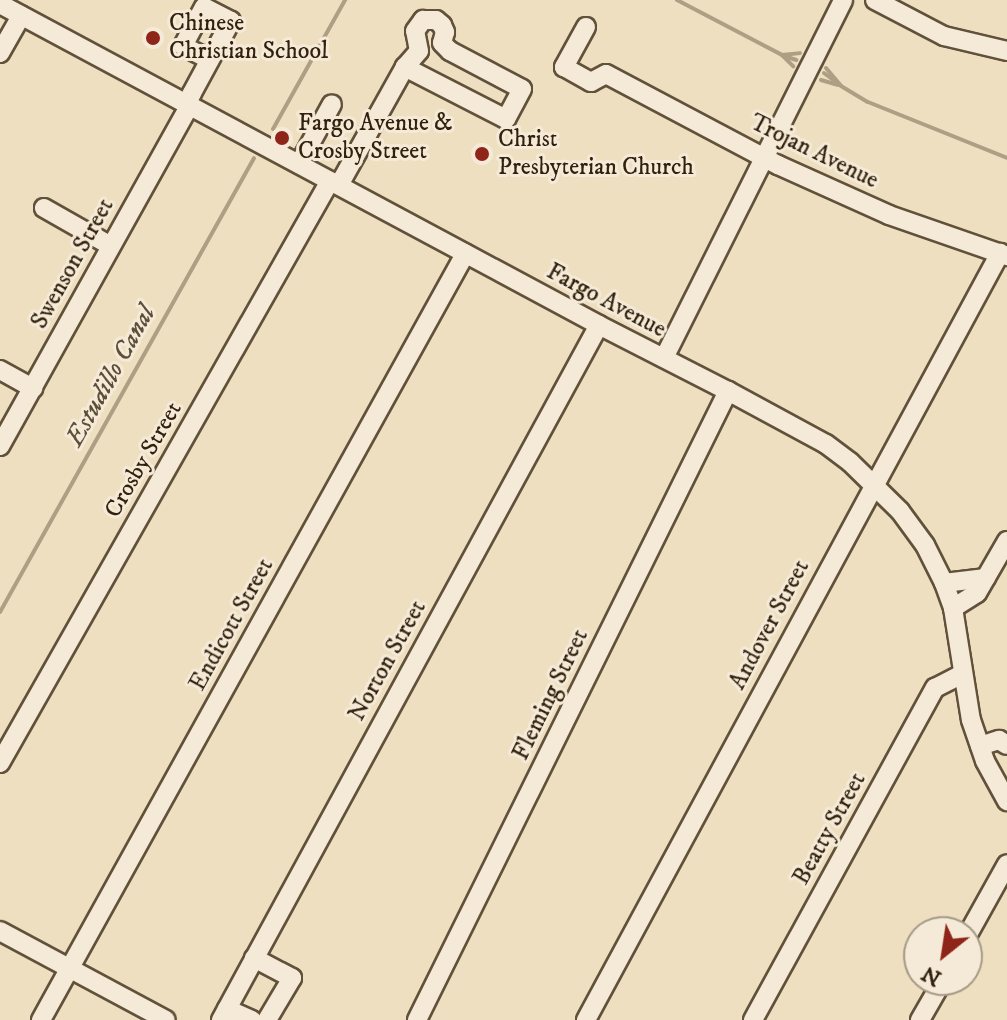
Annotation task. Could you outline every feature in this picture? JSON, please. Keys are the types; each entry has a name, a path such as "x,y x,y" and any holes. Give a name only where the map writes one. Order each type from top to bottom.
{"street":[{"path":"664,358 843,0"},
{"path":"875,0 944,36 1007,51"},
{"name":"Fargo Avenue","path":"0,4 826,444 873,482 925,545 953,608 962,674 980,746 1006,797"},
{"name":"Swenson Street","path":"0,446 188,105 231,21 204,7 183,46 210,60"},
{"path":"0,53 21,16"},
{"path":"405,67 506,119 522,89 450,51 442,43 445,32 442,25 428,19 419,23 415,31 419,51 450,51"},
{"name":"Trojan Avenue","path":"586,27 564,67 591,82 606,74 766,158 889,215 1003,255"},
{"name":"Crosby Street","path":"0,763 334,183 405,67 419,51"},
{"path":"299,164 332,104"},
{"path":"44,208 109,245"},
{"name":"Endicott Street","path":"41,1020 465,254"},
{"name":"Andover Street","path":"586,1020 873,482 1003,255"},
{"name":"Norton Street","path":"224,1014 599,325"},
{"path":"0,370 33,388"},
{"name":"Fleming Street","path":"417,1020 728,391"},
{"path":"953,608 968,602 1007,541"},
{"path":"944,583 986,578"},
{"name":"Beatty Street","path":"753,1020 935,688 962,674"},
{"path":"980,746 999,740 1007,745"},
{"path":"978,916 1007,864"},
{"path":"0,931 166,1020"},
{"path":"254,958 292,978 267,1020"},
{"path":"920,1020 934,996"},
{"path":"224,1014 252,1020"}],"waterway":[{"name":"Estudillo Canal","path":"273,129 345,0"},
{"name":"Estudillo Canal","path":"677,0 782,55 800,53"},
{"name":"Estudillo Canal","path":"782,55 793,66"},
{"name":"Estudillo Canal","path":"784,56 796,60"},
{"name":"Estudillo Canal","path":"826,68 841,86 868,102 1007,158"},
{"name":"Estudillo Canal","path":"824,73 836,82"},
{"name":"Estudillo Canal","path":"821,80 838,85"},
{"name":"Estudillo Canal","path":"0,612 254,158"}],"place":[{"name":"Chinese Christian School","path":"153,38"},
{"name":"Fargo Avenue & Crosby Street","path":"282,138"},
{"name":"Christ Presbyterian Church","path":"482,154"}]}
